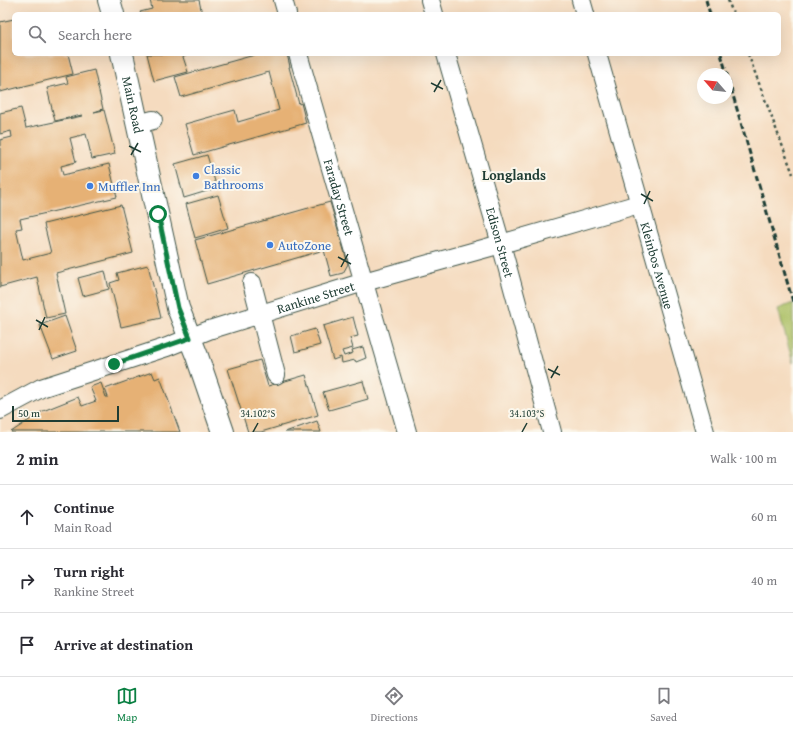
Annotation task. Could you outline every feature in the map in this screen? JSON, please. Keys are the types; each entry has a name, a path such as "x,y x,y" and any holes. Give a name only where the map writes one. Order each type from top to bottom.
{"main road":[{"name":"Main Road","path":"123,56 145,122 178,308 223,432"}],"street":[{"path":"283,0 286,12"},
{"path":"430,0 433,12"},
{"path":"581,0 584,12"},
{"name":"Faraday Street","path":"299,56 407,432"},
{"name":"Edison Street","path":"447,56 501,244 552,432"},
{"name":"Kleinbos Avenue","path":"598,56 705,432"},
{"name":"Rankine Street","path":"0,410 41,388 160,349 209,330 364,282 639,204"},
{"path":"252,283 276,376"}],"path":[{"path":"728,0 732,12"},
{"path":"749,56 793,174"}],"green space":[{"path":"793,303 793,363 778,309"}],"building":[{"path":"150,0 199,0 202,12 140,12 152,9"},
{"path":"12,19 12,56 68,56 73,74 0,92 0,22"},
{"path":"148,56 186,56 183,57 188,72 154,81"},
{"path":"251,56 287,56 299,104 301,103 306,123 194,155 185,124 235,110 238,122 279,110 269,72 181,97 175,77"},
{"path":"94,70 103,109 94,112 104,110 115,154 92,159 86,134 70,138 76,162 61,166 63,175 109,164 117,197 20,219 22,228 16,229 23,260 51,253 44,224 121,205 133,253 56,273 65,314 46,318 37,277 0,287 0,140 12,137 11,131 0,134 0,113 21,108 26,128 82,116 55,121 47,88 68,83 66,77"},
{"name":"Classic Bathrooms","path":"207,155 217,188 184,198 175,164"},
{"path":"218,195 228,228 195,238 186,204"},
{"name":"AutoZone","path":"330,202 348,264 343,273 331,276 324,250 207,284 195,240"},
{"path":"148,265 161,318 121,327 110,283 119,280 117,273"},
{"path":"105,271 109,289 83,296 78,278"},
{"path":"65,316 77,351 53,359 40,325"},
{"path":"353,317 358,336 350,338 353,348 342,351 344,356 353,353 352,350 363,347 366,358 356,362 355,360 342,363 341,357 333,360 323,326"},
{"path":"315,329 320,345 295,352 291,336"},
{"path":"260,360 268,386 306,375 318,415 261,432 248,432 228,369"},
{"path":"152,372 155,379 160,377 180,432 11,432 43,411 78,397 82,406 96,401 90,387 101,383 106,397 108,397 105,389"},
{"path":"363,381 368,399 329,410 323,392"},
{"path":"317,421 321,432 285,432"}],"railway":[{"path":"706,0 709,12"},
{"path":"722,56 793,302"}],"place":[{"name":"Classic Bathrooms","path":"196,176"},
{"name":"Muffler Inn","path":"90,186"},
{"name":"AutoZone","path":"270,245"}],"district":[{"name":"Longlands","path":"514,175"}],"route":[{"path":"114,364 190,338 178,308 158,214"}]}
